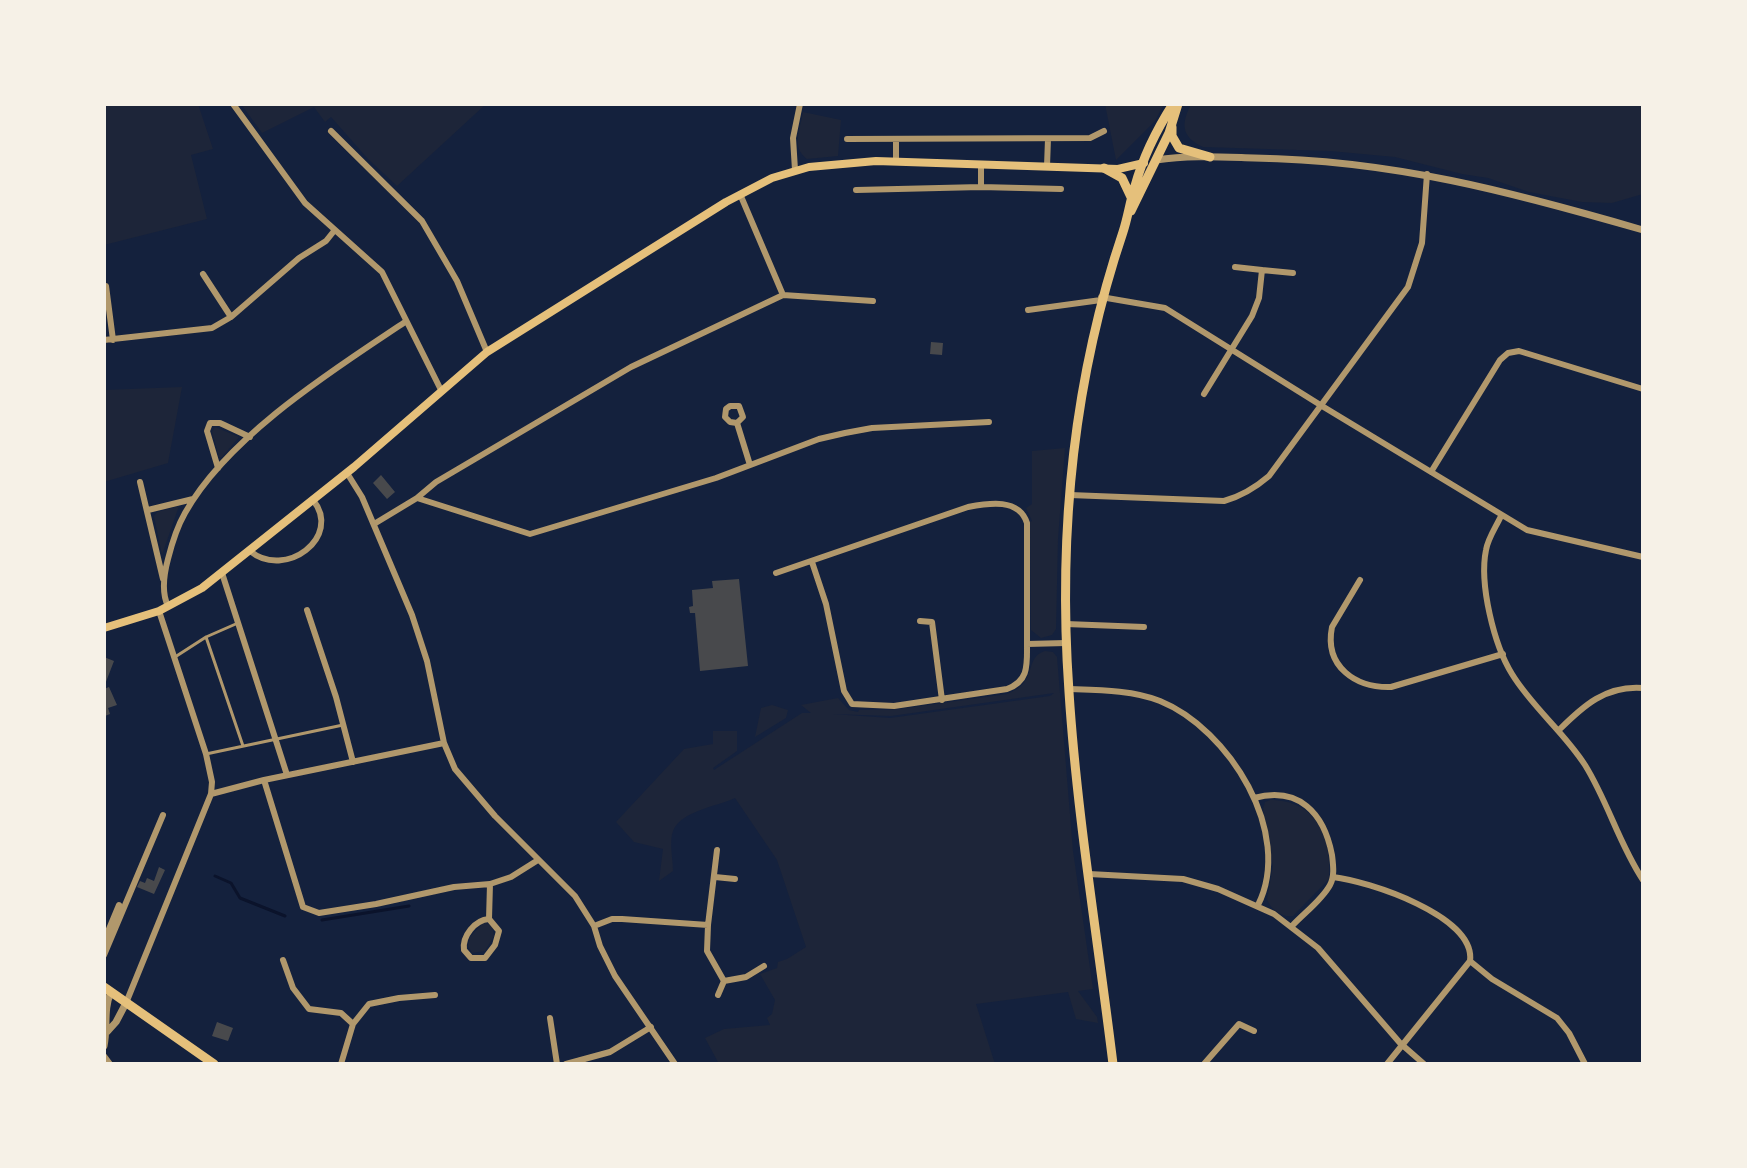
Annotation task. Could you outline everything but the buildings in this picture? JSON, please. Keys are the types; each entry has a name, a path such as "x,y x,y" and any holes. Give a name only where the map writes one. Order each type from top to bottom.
{"main road":[{"path":"1113,1064 1068,689 1066,624 1070,495 1085,377 1101,299 1129,214 1172,123 1176,104"},
{"path":"1129,214 1131,197 1152,140 1176,104"},
{"path":"1172,123 1172,136 1179,148 1210,157"},
{"path":"104,628 159,611 222,573 347,473 487,352 740,194 795,170 837,164 896,161 1124,169 1156,160"},
{"path":"1104,168 1122,178 1131,197"},
{"path":"108,990 214,1064"}],"street":[{"path":"233,104 305,203 382,272 441,390"},
{"path":"795,170 793,138 800,104"},
{"path":"331,131 422,221 457,281 487,352"},
{"path":"847,139 1090,138 1104,131"},
{"path":"1047,166 1048,139"},
{"path":"896,140 896,161"},
{"path":"1156,160 1296,158 1360,163 1427,174 1643,230"},
{"path":"981,164 981,187"},
{"path":"1070,495 1207,501 1238,497 1269,476 1408,287 1422,243 1427,174"},
{"path":"856,190 1061,189"},
{"path":"740,194 783,295"},
{"path":"104,340 212,328 231,317 299,258 326,241 334,231"},
{"path":"1235,267 1293,273"},
{"path":"1204,394 1257,305 1262,270"},
{"path":"203,274 231,317"},
{"path":"106,286 113,340"},
{"path":"374,524 478,455 569,401 631,367 783,295 873,301"},
{"path":"1028,310 1101,299 1165,308 1527,530 1643,557"},
{"path":"164,583 176,532 193,499 218,468 250,437 341,365 405,322"},
{"path":"1431,472 1500,360 1508,353 1519,351 1643,389"},
{"path":"417,498 530,534 750,465 819,439 872,428 989,422"},
{"path":"218,468 207,431 210,423 220,423 250,437"},
{"path":"737,423 750,465"},
{"path":"347,473 374,524 412,615 427,661 449,757 461,777 575,896 594,926 615,976 675,1064"},
{"path":"140,482 168,606"},
{"path":"148,510 193,499"},
{"path":"250,551 263,559 280,562 306,552 317,540 320,524 319,507 313,500"},
{"path":"776,573 968,507 986,504 1012,506 1023,513 1027,523 1027,667 1024,678 1017,685 942,700 894,706 852,704 847,698 826,604 812,562"},
{"path":"1501,516 1485,555 1489,606 1503,654 1512,674 1559,730 1596,783 1623,845 1643,880"},
{"path":"222,573 287,775"},
{"path":"1360,580 1332,627 1331,634 1336,660 1360,683 1391,687 1503,654"},
{"path":"307,610 353,762"},
{"path":"107,1032 126,1003 211,794 212,782 206,754 159,611"},
{"path":"920,621 932,622 942,700"},
{"path":"1066,624 1144,627"},
{"path":"1027,644 1066,643"},
{"path":"1559,730 1591,700 1622,688 1643,688"},
{"path":"1068,689 1137,695 1175,708 1197,722 1224,750 1254,798 1264,832 1269,868 1266,888 1258,905"},
{"path":"211,794 444,743"},
{"path":"264,780 303,907 319,913 454,887 490,884 511,877 538,860"},
{"path":"1254,798 1267,795 1288,798 1315,812 1330,844 1333,877 1327,889 1292,926"},
{"path":"104,955 163,815"},
{"path":"717,850 707,951 724,981"},
{"path":"1089,874 1183,879 1258,905 1292,926 1343,974 1403,1045 1424,1064"},
{"path":"715,877 735,879"},
{"path":"1333,877 1403,898 1445,920 1468,943 1470,961 1492,979 1557,1018 1569,1033 1585,1064"},
{"path":"489,919 476,923 465,938 464,950 471,958 485,958 498,938 499,931 489,919 490,884"},
{"path":"104,941 119,905"},
{"path":"594,926 616,919 708,925"},
{"path":"283,960 293,988 309,1009 341,1013 353,1024"},
{"path":"1387,1064 1470,961"},
{"path":"724,981 746,977 764,966"},
{"path":"718,995 724,981"},
{"path":"104,1046 108,990"},
{"path":"341,1064 353,1024 369,1004 435,995"},
{"path":"550,1018 557,1064"},
{"path":"1204,1064 1239,1024 1254,1031"},
{"path":"566,1064 610,1052 651,1027"},
{"path":"104,1056 110,1064"}],"lane":[{"path":"175,657 206,637 238,623"},
{"path":"206,637 243,746"},
{"path":"206,754 343,725"}],"shaded area":[{"path":"104,104 198,104 213,149 191,155 207,219 104,245"},
{"path":"241,104 486,104 397,186 331,117 325,122 314,107 262,133"},
{"path":"1105,104 1164,104 1155,121 1116,160"},
{"path":"1191,104 1643,104 1643,194 1612,203 1582,202 1529,192 1488,178 1395,157 1330,151 1203,147 1190,139 1185,129"},
{"path":"803,112 841,120 838,156 807,159 802,154 798,138"},
{"path":"182,387 168,463 104,482 104,390"},
{"path":"215,427 239,437 222,457 219,457 212,432"},
{"path":"1065,448 1058,539 1056,629 1052,635 1041,638 1031,630 1032,521 1026,508 1032,504 1032,451"},
{"path":"179,506 162,555 154,516 157,512"},
{"path":"1053,652 1057,657 1073,851 1093,989 1078,991 1098,1023 1076,1019 1068,992 976,1004 995,1064 719,1064 705,1038 724,1029 770,1025 767,1018 772,1014 775,1000 760,974 777,968 778,962 806,947 777,860 735,798 691,814 677,824 671,840 673,871 659,881 663,849 634,842 616,822 684,749 713,744 713,731 737,731 737,751 714,770 802,713 811,713 801,705 838,698 849,710 858,712 1007,694 1023,683 1038,654","holes":["1054,693 890,718 832,714 891,716"]},
{"path":"772,705 788,710 786,718 755,737 761,708"},
{"path":"1270,800 1299,806 1310,814 1318,824 1328,849 1329,879 1293,916 1277,912 1267,899 1273,866 1263,809 1265,802"},
{"path":"484,922 492,926 494,936 485,951 472,953 468,946 470,937"}],"waterway":[{"path":"215,876 231,883 240,898 285,916"},
{"path":"322,920 409,906"}]}
